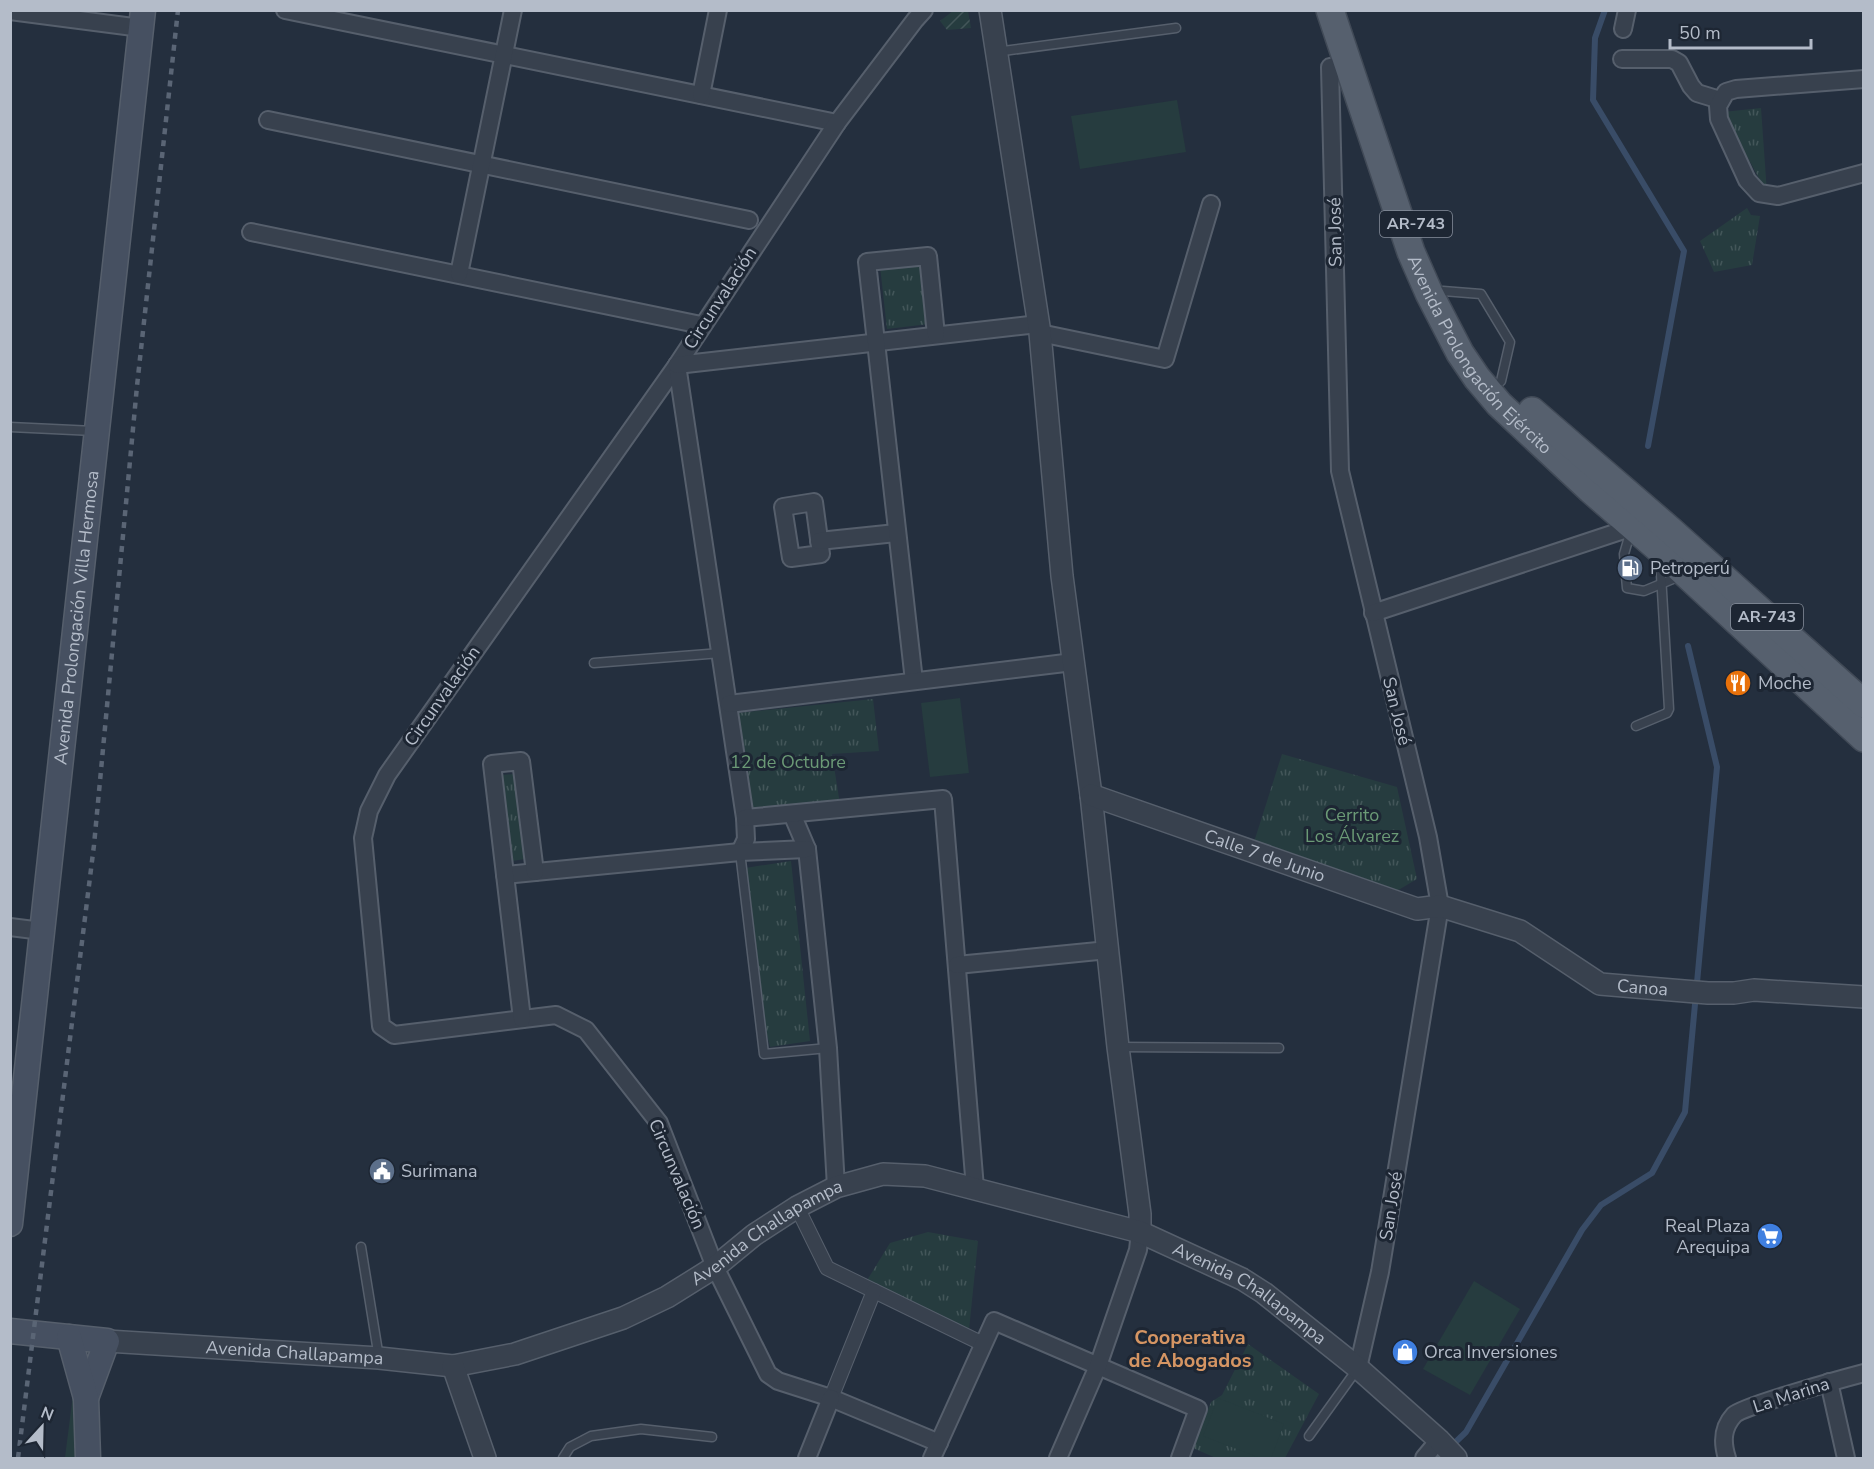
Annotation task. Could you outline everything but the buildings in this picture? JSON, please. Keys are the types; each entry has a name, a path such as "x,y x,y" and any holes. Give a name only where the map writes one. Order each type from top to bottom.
{"main road":[{"name":"Avenida Prolongación Ejército","path":"1330,10 1411,252 1460,353 1499,404 1639,518"},
{"name":"Avenida Prolongación Ejército","path":"1346,10 1419,233 1443,291 1467,338 1501,381 1639,518"},
{"name":"Avenida Prolongación Villa Hermosa","path":"10,1224 14,1159 42,931 142,19"},
{"name":"AR-743","path":"1639,518 1659,549 1673,579 1863,738"},
{"name":"AR-743","path":"1639,518 1863,704"},
{"name":"Avenida Challapampa","path":"10,1331 107,1341"},
{"path":"69,1337 86,1398 88,1458"},
{"path":"86,1398 107,1341"}],"street":[{"path":"285,10 837,123"},
{"path":"459,274 513,10"},
{"path":"701,95 718,10"},
{"path":"990,10 1039,329 1061,564 1091,795 1118,1047 1140,1214 1138,1250 1098,1366 1058,1458"},
{"path":"1623,29 1627,10"},
{"path":"10,11 142,19"},
{"name":"Circunvalación","path":"917,14 837,123 677,364 387,775 369,811 363,838 381,1026 394,1035 556,1015 586,1030 659,1123 715,1267 768,1374 774,1379 831,1398 939,1443"},
{"path":"1622,59 1672,59 1679,63 1697,93 1720,100"},
{"name":"San José","path":"1348,65 1330,67 1340,471 1428,837 1440,906 1380,1272 1358,1368"},
{"path":"1863,79 1736,89 1726,92 1718,106 1719,119 1747,180 1759,193 1778,196 1863,173"},
{"path":"268,120 749,220"},
{"path":"740,852 746,839 745,818 677,364 936,335 1039,329 1165,358 1211,204"},
{"path":"251,232 701,325"},
{"path":"914,681 874,342 867,262 928,256 936,335"},
{"path":"1373,613 1639,518"},
{"path":"819,541 896,533"},
{"path":"729,704 1073,662"},
{"path":"522,1019 492,764 521,761 535,872"},
{"name":"Calle 7 de Junio","path":"1091,795 1417,909 1440,906"},
{"path":"745,818 944,800 975,1188"},
{"path":"792,814 807,849 828,1048 836,1187"},
{"path":"505,875 740,852 807,849"},
{"name":"Canoa","path":"1440,906 1520,931 1600,984 1708,993 1754,990 1863,998"},
{"path":"10,927 42,931"},
{"path":"957,965 1108,950"},
{"name":"Avenida Challapampa","path":"107,1341 379,1358 453,1366 515,1354 623,1318 667,1297 715,1267 754,1235 836,1187 883,1174 925,1176 1140,1232 1242,1279 1358,1368 1446,1448"},
{"path":"797,1208 827,1268 983,1344"},
{"path":"807,1458 874,1291"},
{"path":"932,1458 992,1323 996,1321 1198,1409 1180,1458"},
{"path":"453,1366 485,1458"},
{"name":"La Marina","path":"1727,1458 1722,1444 1726,1427 1736,1413 1863,1373"},
{"path":"1829,1382 1846,1458"},
{"path":"1424,1458 1446,1448"}],"lane":[{"path":"996,52 1176,28"},
{"path":"10,427 96,431"},
{"path":"1636,726 1669,709 1673,579 1644,591 1627,588 1624,554 1639,518"},
{"path":"594,663 721,653"},
{"path":"740,852 764,1054 828,1048"},
{"path":"1118,1047 1279,1048"},
{"path":"361,1247 379,1358"},
{"path":"1309,1436 1358,1368"},
{"path":"563,1458 570,1447 591,1436 641,1429 712,1437"}],"green space":[{"path":"953,11 968,11 971,28 947,30 940,21"},
{"path":"1177,100 1186,152 1080,169 1071,116"},
{"path":"1761,108 1767,193 1723,112"},
{"path":"1747,208 1751,215 1760,216 1752,265 1714,272 1700,241"},
{"path":"923,261 929,324 887,329 880,266"},
{"path":"960,698 969,773 930,777 921,703"},
{"name":"12 de Octubre","path":"873,699 879,751 832,754 840,804 753,812 749,807 737,713"},
{"name":"Cerrito Los Álvarez","path":"1282,754 1397,787 1417,879 1395,892 1254,842"},
{"path":"514,774 525,859 512,861 502,775"},
{"path":"791,861 810,1041 770,1047 764,1023 745,868"},
{"path":"928,1232 978,1241 968,1340 861,1290 890,1243"},
{"path":"1474,1281 1520,1309 1470,1395 1423,1369"},
{"path":"1248,1344 1319,1394 1285,1458 1216,1458 1193,1448 1211,1402 1222,1395"},
{"path":"77,1363 78,1458 65,1458"},
{"path":"1218,1398 1284,1424 1271,1458 1260,1458 1203,1436"}],"waterway":[{"path":"1605,10 1595,38 1593,100 1684,251 1648,446"},
{"path":"1439,1458 1466,1432 1582,1230 1601,1205 1652,1173 1685,1112 1717,767 1688,646"}],"railway":[{"path":"18,1458 94,845 137,386 178,10"}],"place":[{"name":"Petroperú","path":"1630,568"},
{"name":"Moche","path":"1738,683"},
{"name":"Surimana","path":"382,1171"},
{"name":"Real Plaza Arequipa","path":"1770,1236"},
{"name":"Orca Inversiones","path":"1405,1352"}],"district":[{"name":"Cooperativa de Abogados","path":"1190,1348"}]}
